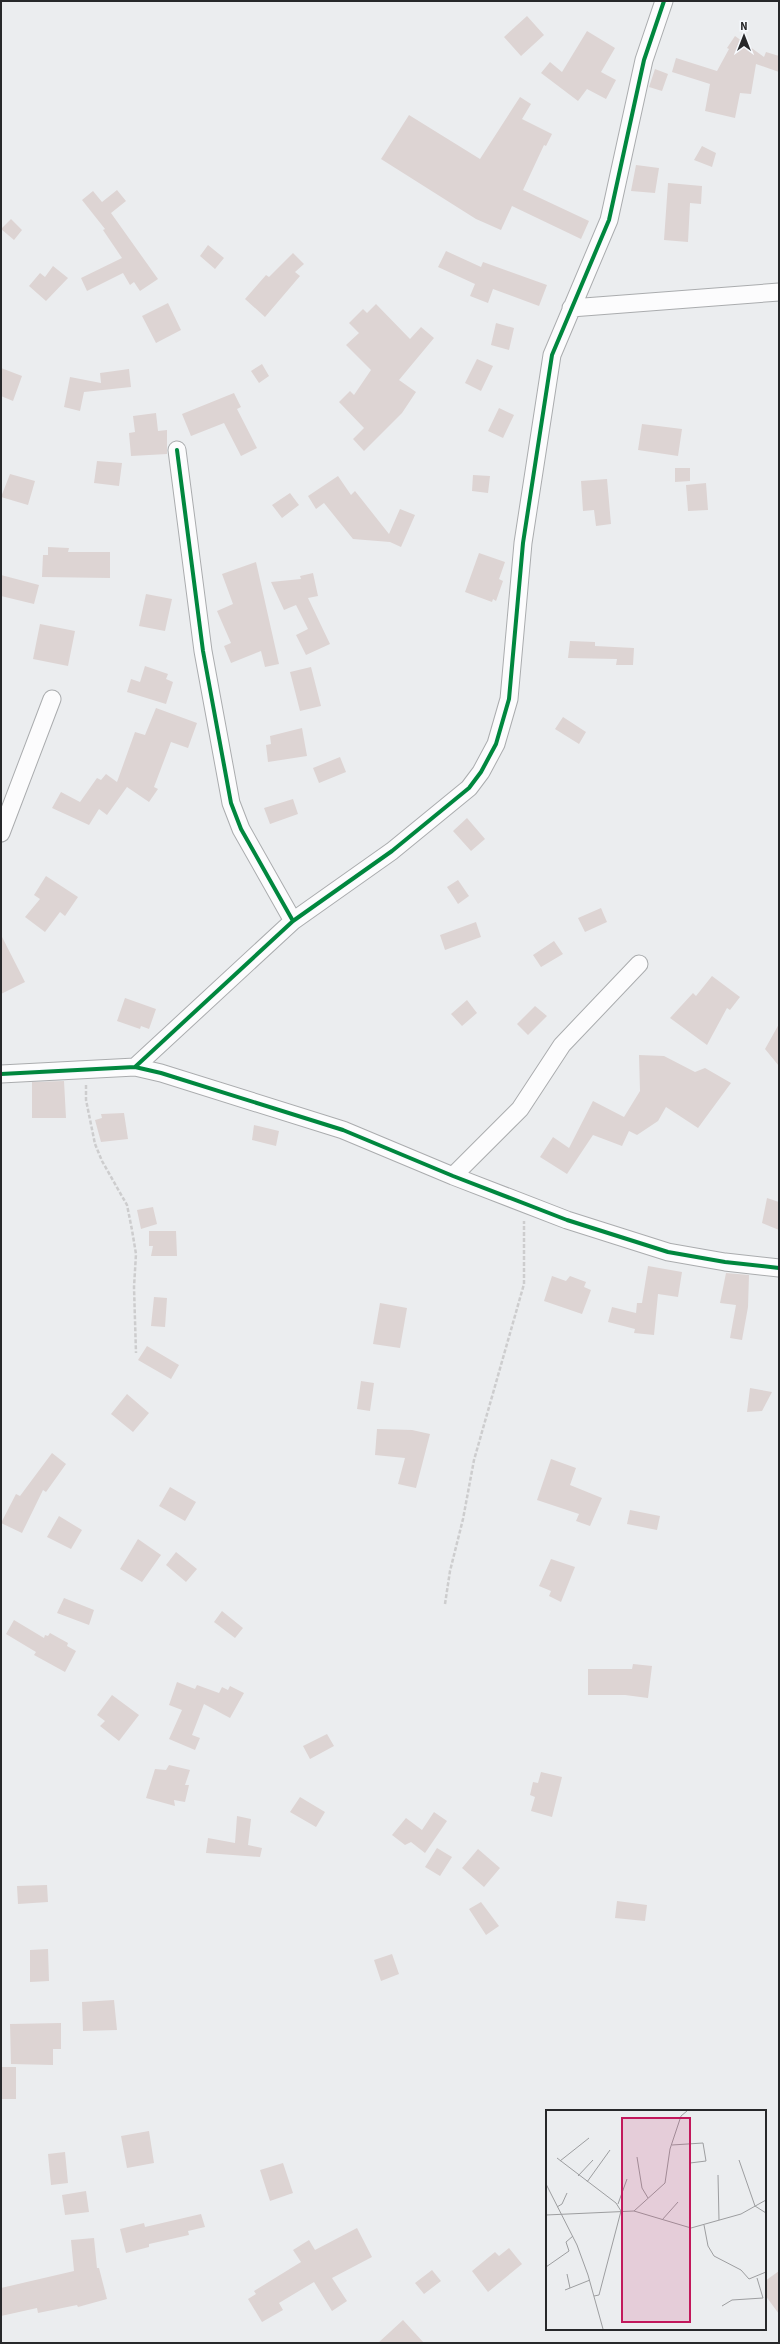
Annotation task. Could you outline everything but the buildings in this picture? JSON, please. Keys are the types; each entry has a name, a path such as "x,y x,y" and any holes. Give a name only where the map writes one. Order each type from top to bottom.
{"street":[{"path":"135,1067 293,921 392,851 468,788 481,772 496,744 509,700 524,543 552,355 609,220 644,60 664,1"},
{"path":"571,308 779,292"},
{"path":"177,450 203,651 231,803 241,829 293,921"},
{"path":"1,833 52,699"},
{"path":"453,1176 520,1109 562,1045 639,964"},
{"path":"1,1074 135,1067 161,1073 343,1130 453,1176 567,1220 668,1252 725,1262 779,1268"}],"path":[{"path":"85,1069 86,1100 95,1144 102,1161 127,1205 132,1230 136,1254 134,1287 136,1353"},
{"path":"445,1604 450,1571 464,1519 474,1460 524,1284 525,1257 523,1230 526,1204"}],"cycle path":[{"path":"135,1067 293,921 392,851 469,788 481,772 496,744 509,699 523,543 552,355 609,220 644,60 664,1"},
{"path":"177,450 203,651 231,803 241,829 293,921"},
{"path":"1,1074 135,1067 161,1073 343,1130 453,1176 567,1220 668,1252 725,1262 779,1268"}]}
